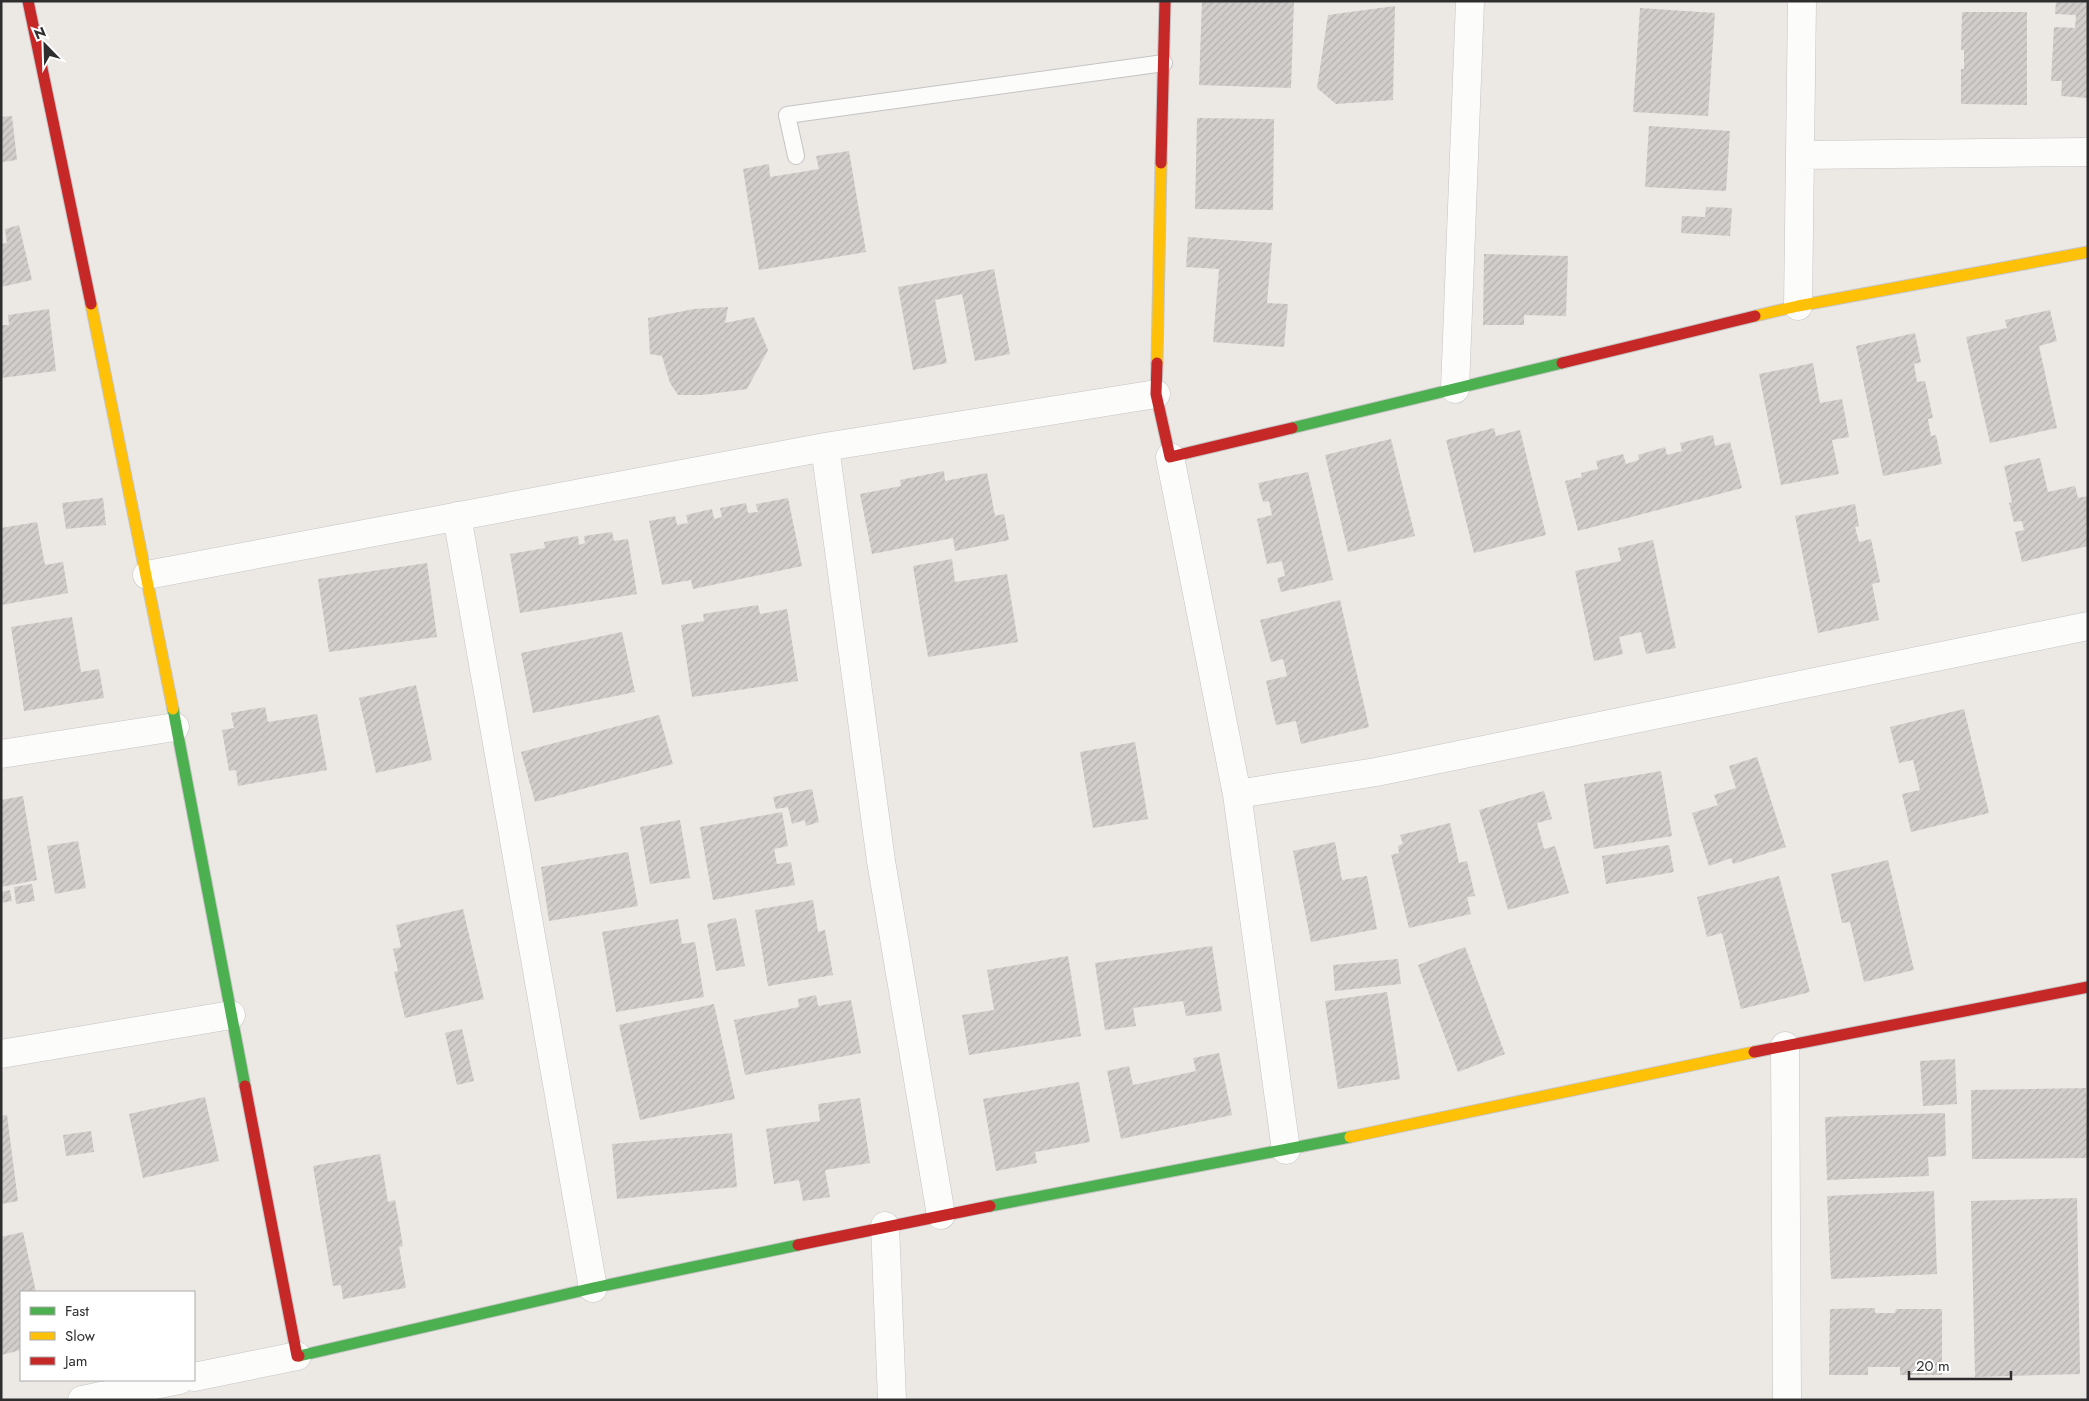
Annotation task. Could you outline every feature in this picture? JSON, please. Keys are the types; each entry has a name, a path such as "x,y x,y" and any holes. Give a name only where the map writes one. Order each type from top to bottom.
{"street":[{"path":"28,1 146,575 297,1356"},
{"path":"1165,1 1156,394 1238,794 1286,1150"},
{"path":"1455,389 1470,1"},
{"path":"1798,306 1802,1"},
{"path":"1800,156 2088,152"},
{"path":"1170,458 1798,306 2088,252"},
{"path":"146,575 825,447 1156,394"},
{"path":"825,447 882,861 941,1215"},
{"path":"457,516 593,1288"},
{"path":"1238,794 1376,772 2088,626"},
{"path":"1,754 175,727"},
{"path":"195,1377 297,1356 593,1288 885,1226 1286,1150 1785,1046 2088,987"},
{"path":"1,1054 231,1015"},
{"path":"1785,1046 1787,1400"},
{"path":"885,1226 892,1400"},
{"path":"82,1400 175,1381"}],"lane":[{"path":"796,156 787,115 1164,63"}],"building":[{"path":"1202,1 1294,1 1291,88 1199,85"},
{"path":"2056,1 2088,1 2088,98 2061,96 2062,81 2051,81 2054,27 2075,28 2076,15 2055,14"},
{"path":"1395,6 1393,100 1336,104 1317,88 1328,15"},
{"path":"1640,8 1715,13 1708,116 1633,112"},
{"path":"1962,12 2027,12 2027,105 1961,104 1961,69 1964,69 1964,50 1961,50"},
{"path":"12,116 17,160 1,162 1,117"},
{"path":"1197,118 1274,119 1273,210 1195,209"},
{"path":"1649,126 1730,131 1726,191 1645,187"},
{"path":"849,151 866,252 759,270 743,169 769,164 770,177 819,169 816,156"},
{"path":"1706,207 1732,208 1730,236 1681,233 1682,216 1705,217"},
{"path":"19,225 32,280 1,287 1,244 7,243 5,229"},
{"path":"1188,237 1272,243 1267,303 1288,304 1284,347 1213,342 1219,269 1186,267"},
{"path":"1484,254 1568,256 1566,316 1524,315 1524,325 1483,325"},
{"path":"994,269 1010,354 975,361 962,294 935,300 947,363 913,370 898,287"},
{"path":"728,307 725,323 754,317 768,350 747,389 702,395 678,395 670,383 662,356 650,354 648,318 694,309"},
{"path":"49,309 56,371 1,378 1,325 9,325 8,315"},
{"path":"2050,310 2057,341 2039,346 2057,428 1990,443 1966,337 2007,328 2005,320"},
{"path":"1915,333 1921,362 1914,364 1917,382 1925,381 1933,418 1928,419 1931,436 1936,435 1942,464 1883,476 1856,346"},
{"path":"1813,363 1820,403 1842,399 1849,437 1832,440 1839,474 1781,485 1759,374"},
{"path":"1494,428 1496,436 1520,430 1546,535 1474,553 1446,440"},
{"path":"1713,435 1715,446 1730,442 1742,488 1578,531 1565,481 1582,477 1581,473 1598,469 1596,461 1623,454 1626,464 1639,460 1638,455 1665,447 1667,455 1682,451 1680,443"},
{"path":"1391,439 1415,536 1348,552 1325,455"},
{"path":"2040,458 2048,492 2075,486 2078,498 2088,496 2088,524 2086,525 2088,546 2022,562 2015,532 2024,530 2022,521 2014,522 2009,503 2012,502 2004,466"},
{"path":"944,471 945,481 987,473 995,516 1004,514 1009,540 955,551 953,538 872,554 860,494 901,486 900,480"},
{"path":"1308,472 1333,580 1281,592 1277,578 1285,576 1282,561 1267,564 1257,519 1272,515 1269,501 1263,502 1258,483"},
{"path":"103,498 106,525 66,529 62,503"},
{"path":"788,498 802,566 693,589 691,580 662,585 649,521 675,516 677,525 688,523 686,515 712,509 714,519 722,517 720,508 746,503 748,513 758,512 756,504"},
{"path":"1855,504 1859,526 1855,527 1859,542 1871,539 1880,582 1872,584 1879,620 1818,633 1795,516"},
{"path":"37,522 45,565 63,562 68,593 1,605 1,528"},
{"path":"612,532 614,541 628,539 637,594 520,613 510,554 545,548 544,542 578,536 579,545 585,543 584,536"},
{"path":"1653,540 1676,648 1646,654 1641,632 1619,637 1623,654 1594,661 1575,571 1621,561 1618,548"},
{"path":"952,559 955,582 1007,574 1018,642 928,657 913,566"},
{"path":"427,563 437,637 329,652 318,579"},
{"path":"1340,600 1369,727 1301,744 1296,721 1276,725 1266,681 1287,676 1283,659 1271,662 1260,620"},
{"path":"758,605 760,614 787,609 798,681 692,697 681,625 704,621 703,614"},
{"path":"72,617 81,672 99,669 104,698 24,711 11,627"},
{"path":"622,632 635,692 533,713 521,653"},
{"path":"416,685 432,760 376,773 359,698"},
{"path":"265,707 268,722 317,714 327,770 238,786 236,770 229,771 222,730 234,728 231,713"},
{"path":"1964,709 1989,813 1911,832 1902,794 1920,790 1913,760 1899,763 1890,727"},
{"path":"659,715 673,764 535,802 521,752"},
{"path":"1135,742 1148,819 1093,828 1080,752"},
{"path":"1757,757 1786,847 1733,864 1731,858 1709,866 1692,813 1718,805 1714,795 1736,788 1729,766"},
{"path":"1661,771 1672,836 1594,849 1584,784"},
{"path":"812,789 819,822 806,826 805,820 792,824 788,807 776,809 773,797"},
{"path":"1544,791 1552,819 1537,823 1544,849 1555,846 1569,893 1508,910 1479,810"},
{"path":"23,796 37,880 1,887 1,800"},
{"path":"782,812 788,846 774,849 777,864 791,862 795,885 713,900 700,827"},
{"path":"680,820 690,878 650,884 640,827"},
{"path":"1450,823 1459,863 1467,861 1475,896 1467,897 1471,914 1409,928 1391,855 1399,853 1398,846 1403,844 1400,835"},
{"path":"78,841 86,888 55,894 47,846"},
{"path":"1335,842 1342,880 1367,876 1377,929 1311,942 1293,851"},
{"path":"1669,845 1674,872 1606,884 1602,856"},
{"path":"628,852 638,906 549,921 541,867"},
{"path":"1888,860 1914,970 1864,982 1850,922 1842,923 1831,874"},
{"path":"1779,876 1810,992 1741,1009 1722,933 1707,937 1697,897"},
{"path":"32,884 35,901 16,904 14,887"},
{"path":"10,890 12,901 1,903 1,892"},
{"path":"813,900 818,932 825,930 833,975 768,986 755,910"},
{"path":"463,909 484,999 405,1018 394,972 398,971 393,949 401,947 396,925"},
{"path":"736,918 745,966 716,971 707,924"},
{"path":"678,919 682,944 695,942 704,997 616,1012 602,932"},
{"path":"1212,946 1222,1011 1186,1016 1183,1001 1133,1008 1136,1026 1105,1030 1095,963"},
{"path":"1465,947 1505,1054 1458,1072 1418,965"},
{"path":"1068,956 1081,1036 969,1055 962,1015 994,1010 987,970"},
{"path":"1398,959 1401,984 1335,991 1333,965"},
{"path":"1387,992 1400,1079 1338,1089 1325,1001"},
{"path":"816,995 818,1006 851,1000 861,1053 745,1075 734,1020 799,1007 798,999"},
{"path":"714,1004 735,1099 640,1120 619,1025"},
{"path":"462,1029 474,1081 457,1085 445,1033"},
{"path":"1219,1053 1232,1115 1121,1139 1107,1071 1129,1066 1133,1085 1196,1071 1193,1058"},
{"path":"1955,1059 1957,1104 1923,1106 1920,1061"},
{"path":"1079,1082 1090,1142 1035,1152 1037,1163 996,1171 983,1099"},
{"path":"2086,1088 2087,1158 1972,1159 1971,1090"},
{"path":"205,1097 219,1161 143,1178 129,1114"},
{"path":"860,1098 870,1163 825,1170 830,1197 803,1201 799,1180 774,1184 766,1129 820,1121 818,1104"},
{"path":"1945,1113 1946,1156 1928,1157 1929,1176 1827,1180 1825,1117"},
{"path":"7,1115 18,1201 1,1204 1,1116"},
{"path":"91,1131 94,1152 66,1156 63,1135"},
{"path":"732,1133 737,1187 617,1199 612,1144"},
{"path":"380,1154 388,1202 395,1200 403,1246 399,1247 406,1288 343,1299 341,1285 333,1286 313,1166"},
{"path":"1934,1191 1937,1274 1831,1279 1827,1196"},
{"path":"2077,1198 2080,1374 1975,1377 1971,1201"},
{"path":"23,1232 36,1291 20,1291 20,1350 1,1355 1,1237"},
{"path":"1875,1308 1875,1313 1895,1313 1896,1309 1942,1309 1942,1375 1900,1375 1900,1367 1868,1367 1868,1375 1829,1375 1830,1309"}],"traffic: fast":[{"path":"1292,428 1562,363"},
{"path":"173,709 245,1086"},
{"path":"990,1206 1350,1137"},
{"path":"299,1356 593,1288 798,1245"}],"traffic: slow":[{"path":"1157,363 1161,163"},
{"path":"1755,316 1798,306 2088,252"},
{"path":"91,304 173,709"},
{"path":"1350,1137 1754,1052"}],"traffic: jam":[{"path":"28,1 91,304"},
{"path":"1161,163 1165,1"},
{"path":"1562,363 1755,316"},
{"path":"1157,363 1156,394 1170,457 1292,428"},
{"path":"1754,1052 2088,987"},
{"path":"245,1086 297,1356 299,1356"},
{"path":"798,1245 990,1206"}]}
